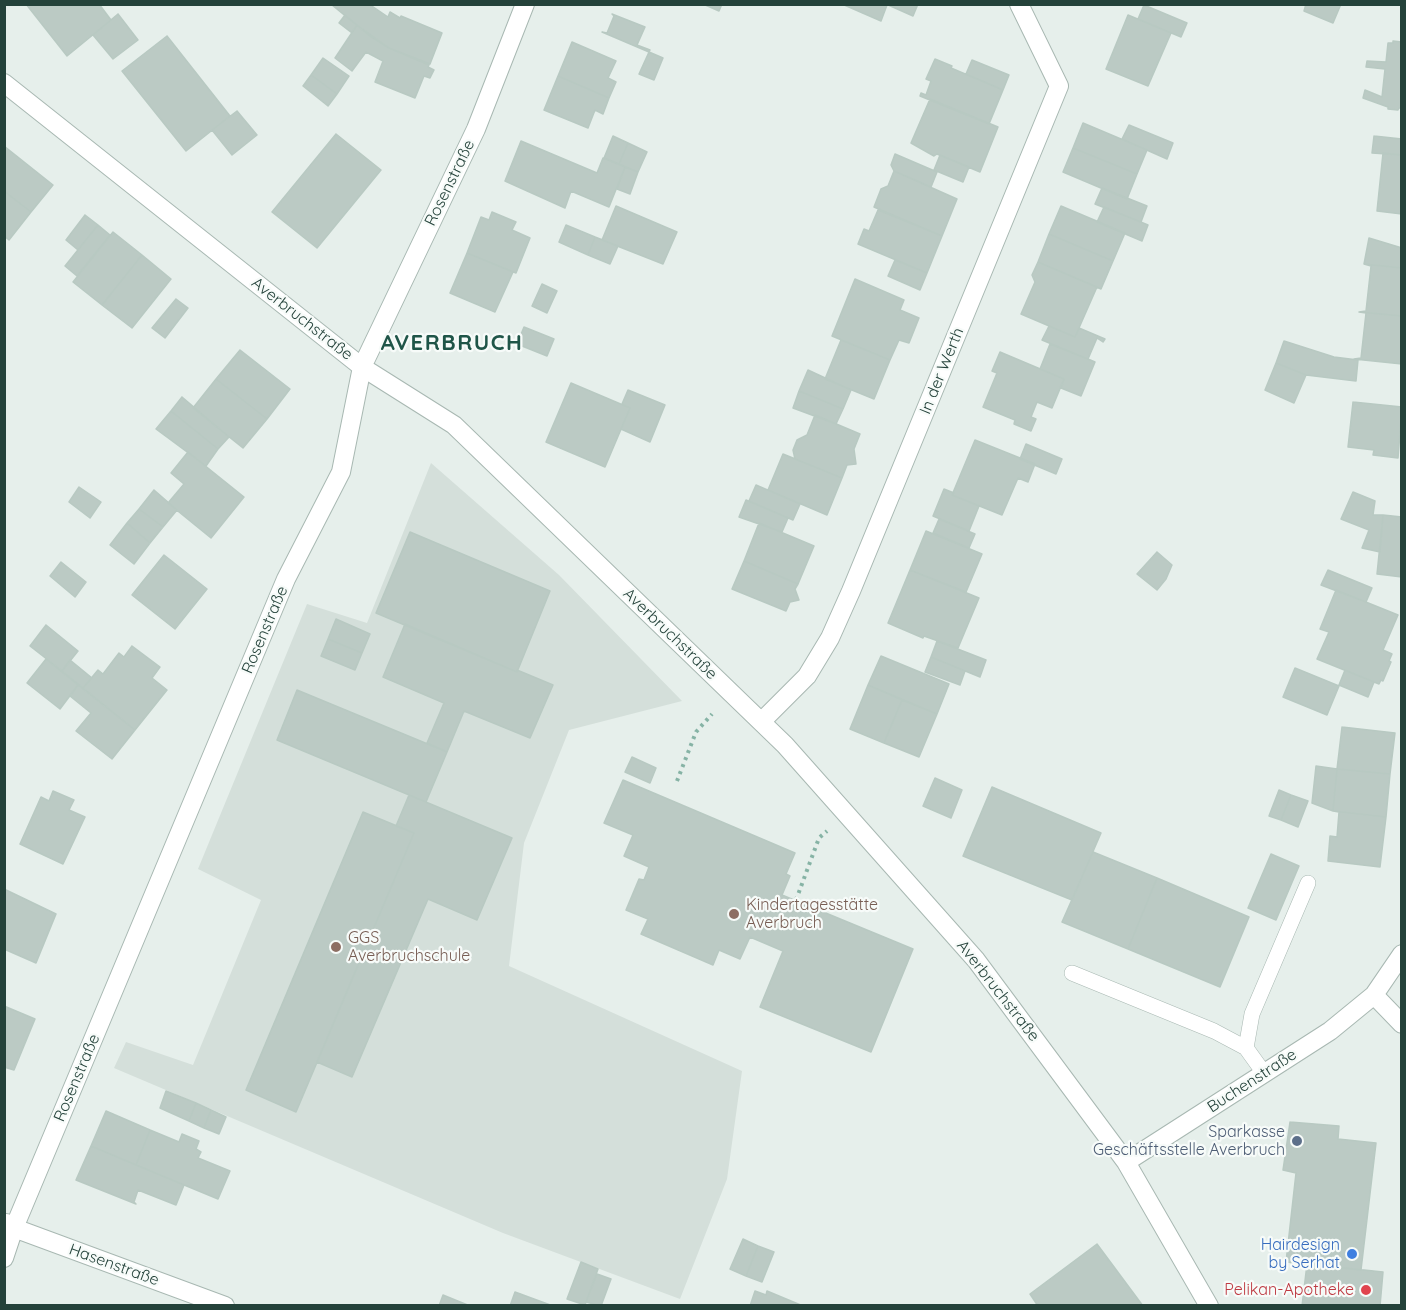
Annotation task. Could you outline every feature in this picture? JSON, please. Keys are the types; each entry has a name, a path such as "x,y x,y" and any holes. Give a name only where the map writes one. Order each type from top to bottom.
{"street":[{"name":"Rosenstraße","path":"4,1258 9,1225 286,579 340,472 362,367 476,129 525,4"},
{"name":"In der Werth","path":"761,722 807,676 830,638 1059,86 1019,4"},
{"name":"Averbruchstraße","path":"4,83 362,367 454,425 761,722 847,813 976,960 1126,1162 1209,1305"},
{"name":"Buchenstraße","path":"1126,1162 1330,1031 1374,995 1401,954"},
{"path":"1374,995 1401,1020 1401,1024"},
{"name":"Hasenstraße","path":"9,1225 225,1305"}],"lane":[{"path":"1246,1048 1252,1014 1308,883"},
{"path":"1072,973 1214,1031 1246,1048 1264,1073"}],"path":[{"path":"677,781 696,732 731,693"},
{"path":"796,900 813,852"}],"shaded area":[{"path":"431,463 559,575 682,701 569,730 524,843 509,966 742,1071 727,1179 680,1299 503,1233 114,1068 126,1042 193,1065 261,900 198,869 307,604 367,623"}],"building":[{"path":"26,4 99,4 111,20 67,56"},
{"path":"369,4 388,17 390,12 400,18 401,16 442,33 430,64 389,48 370,36 332,5"},
{"path":"703,4 722,4 719,11"},
{"path":"842,4 886,4 887,5 881,21"},
{"path":"886,4 918,4 913,16"},
{"path":"1306,4 1341,4 1333,23 1304,11"},
{"path":"1144,5 1187,23 1181,37 1138,19"},
{"path":"118,14 138,40 113,59 93,35"},
{"path":"612,14 645,27 637,45 650,50 649,52 602,32 607,33 614,16"},
{"path":"345,15 357,25 352,33 339,23"},
{"path":"1128,15 1171,33 1148,86 1106,69"},
{"path":"357,25 389,48 429,65 428,67 434,70 430,78 424,76 415,98 375,82 383,61 366,52 352,71 335,58"},
{"path":"167,36 230,116 186,151 122,71"},
{"path":"1393,41 1402,42 1402,108 1398,110 1388,109 1388,107 1363,98 1365,90 1382,97 1385,69 1366,67 1367,61 1386,62 1388,43 1393,43"},
{"path":"572,42 616,61 608,78 616,82 609,98 558,76"},
{"path":"649,52 663,58 654,80 639,74"},
{"path":"323,58 349,76 337,94 311,75"},
{"path":"935,59 1003,90 989,124 920,96 921,93 926,95 931,81 926,79"},
{"path":"972,60 1009,75 1003,90 966,74"},
{"path":"311,75 337,94 328,106 303,86"},
{"path":"558,76 609,98 603,114 595,110 588,128 544,110"},
{"path":"930,99 998,127 980,172 937,154 934,156 911,143"},
{"path":"237,111 257,135 232,155 212,130"},
{"path":"1083,123 1147,150 1137,174 1073,148"},
{"path":"1129,125 1173,143 1167,159 1122,139"},
{"path":"336,134 381,170 317,248 272,212"},
{"path":"613,136 628,143 619,164 604,158"},
{"path":"1374,136 1402,139 1402,155 1372,153"},
{"path":"521,141 597,173 603,158 625,167 609,207 571,191 565,208 505,181"},
{"path":"628,143 647,152 638,172 619,164"},
{"path":"4,146 53,185 31,212 4,191"},
{"path":"1073,148 1137,174 1127,199 1063,172"},
{"path":"1383,153 1402,155 1402,214 1377,211"},
{"path":"895,154 937,172 931,187 894,171 891,165"},
{"path":"940,155 969,167 963,182 934,170"},
{"path":"625,167 638,172 630,194 617,189"},
{"path":"894,171 957,199 942,236 874,207 881,189 888,186"},
{"path":"1102,188 1147,206 1141,222 1095,204"},
{"path":"4,191 31,212 9,240 4,236"},
{"path":"616,206 677,232 663,264 602,240"},
{"path":"1061,206 1125,233 1113,261 1049,234"},
{"path":"1104,207 1148,225 1142,241 1097,222"},
{"path":"878,210 942,236 927,273 858,244 864,229 869,231"},
{"path":"492,212 516,222 512,230 530,238 516,273 467,253 481,217 489,220"},
{"path":"85,215 98,225 78,250 66,240"},
{"path":"98,225 110,235 77,276 65,266"},
{"path":"566,225 595,237 588,255 559,242"},
{"path":"113,232 142,255 102,305 73,282"},
{"path":"1049,234 1113,261 1101,289 1038,262"},
{"path":"595,237 618,246 610,264 588,255"},
{"path":"1369,238 1402,248 1402,268 1364,264"},
{"path":"467,253 513,272 495,312 450,293"},
{"path":"142,255 171,279 132,328 102,305"},
{"path":"895,260 927,273 920,290 888,276"},
{"path":"1038,262 1097,287 1075,337 1021,314 1035,282 1032,275"},
{"path":"1364,264 1402,268 1402,316 1359,312 1366,311 1371,266"},
{"path":"855,279 904,300 900,310 919,318 909,343 899,340 890,360 832,336"},
{"path":"542,284 557,291 547,313 532,306"},
{"path":"176,299 188,308 165,338 152,328"},
{"path":"1359,312 1402,316 1402,364 1354,359 1361,358 1366,313"},
{"path":"1049,326 1075,337 1079,328 1105,339 1103,342 1097,338 1088,359 1095,362 1042,340"},
{"path":"524,327 554,339 547,356 517,344"},
{"path":"841,340 890,360 874,399 825,379"},
{"path":"1284,341 1334,357 1358,360 1356,381 1306,375 1276,363"},
{"path":"1050,344 1095,362 1081,396 1061,388 1064,379 1040,369"},
{"path":"240,350 290,389 267,419 216,379"},
{"path":"1000,352 1064,379 1052,408 1037,402 1031,417 1036,419 1031,431 1014,424 1015,420 983,407 997,373 992,371"},
{"path":"1276,363 1306,375 1294,403 1265,390"},
{"path":"808,370 851,390 843,409 799,391"},
{"path":"216,379 267,419 243,448 193,408"},
{"path":"571,383 630,408 605,467 546,442"},
{"path":"628,390 665,405 650,442 621,429 630,408 622,404"},
{"path":"799,391 843,409 836,424 793,408"},
{"path":"182,397 229,437 218,449 171,411"},
{"path":"1353,402 1402,407 1398,458 1373,455 1374,450 1348,447"},
{"path":"171,411 218,449 206,466 156,429"},
{"path":"815,415 860,434 854,449 856,464 847,465 842,478 795,459 793,450 797,440 807,435"},
{"path":"975,440 1035,464 1028,482 1018,478 1002,515 952,495"},
{"path":"1026,444 1062,459 1056,474 1020,459"},
{"path":"188,452 244,497 211,538 168,503 184,484 171,473"},
{"path":"783,454 842,478 827,515 768,490"},
{"path":"756,485 800,504 793,520 749,501"},
{"path":"79,487 101,502 90,518 69,502"},
{"path":"944,489 954,493 952,495 979,506 969,531 933,516"},
{"path":"154,490 177,510 163,527 139,509"},
{"path":"1353,492 1375,501 1373,515 1383,515 1380,552 1362,548 1369,530 1341,519"},
{"path":"746,500 788,518 782,532 739,517"},
{"path":"139,509 163,527 150,543 127,523"},
{"path":"1383,515 1402,517 1402,577 1377,574"},
{"path":"939,519 975,534 969,548 933,533"},
{"path":"127,523 150,543 134,564 110,545"},
{"path":"759,523 814,546 798,584 744,561"},
{"path":"926,531 982,554 966,592 910,570"},
{"path":"410,532 550,591 517,672 376,613"},
{"path":"1157,552 1172,565 1166,579 1157,590 1137,574"},
{"path":"164,555 207,589 175,629 132,595"},
{"path":"744,561 798,584 795,589 799,600 790,602 786,611 732,589"},
{"path":"61,562 86,582 75,597 50,576"},
{"path":"910,570 979,598 958,648 924,636 923,638 888,623"},
{"path":"1328,570 1372,588 1366,602 1321,585"},
{"path":"1336,590 1398,615 1383,650 1392,654 1389,661 1391,662 1383,681 1381,680 1379,684 1317,659 1329,632 1320,629"},
{"path":"336,619 370,634 362,653 328,639"},
{"path":"405,624 553,685 530,738 464,711 447,752 427,743 444,703 383,677"},
{"path":"46,625 78,651 62,671 30,646"},
{"path":"328,639 362,653 355,670 321,656"},
{"path":"937,641 986,660 980,677 931,657"},
{"path":"132,646 160,667 152,678 167,690 135,730 83,688 98,670 103,674 119,653 124,657"},
{"path":"881,656 949,684 937,714 868,685"},
{"path":"931,657 965,671 960,685 925,672"},
{"path":"46,659 78,685 60,709 27,683"},
{"path":"70,660 92,678 83,688 62,671"},
{"path":"1295,668 1339,686 1327,715 1283,697"},
{"path":"1345,670 1374,682 1368,697 1339,685"},
{"path":"78,685 135,730 112,759 76,731 91,713 70,696"},
{"path":"868,685 902,700 884,743 850,729"},
{"path":"297,690 447,752 426,802 277,740"},
{"path":"902,700 937,714 919,757 884,743"},
{"path":"1342,727 1395,733 1390,774 1337,769"},
{"path":"632,757 656,768 650,783 625,772"},
{"path":"1316,766 1337,769 1333,811 1312,803"},
{"path":"1337,769 1390,774 1386,817 1333,811"},
{"path":"935,778 962,790 951,818 923,806"},
{"name":"Kindertagesstätte Averbruch","path":"623,780 795,853 786,874 790,876 782,895 913,949 871,1052 760,1007 783,951 750,937 740,959 719,950 713,965 641,934 648,919 626,910 639,879 644,880 649,867 624,856 633,835 604,823"},
{"path":"992,787 1101,833 1072,900 963,856"},
{"path":"1279,790 1291,795 1281,820 1269,816"},
{"path":"53,791 74,800 69,810 85,817 63,864 20,844 41,797 49,801"},
{"path":"409,795 512,838 477,920 428,899 352,1077 317,1062 414,833 396,826"},
{"path":"1291,795 1308,801 1298,827 1281,820"},
{"path":"1333,811 1386,817 1380,867 1328,861 1330,836 1337,837 1339,812"},
{"name":"GGS Averbruchschule","path":"363,812 414,833 296,1112 246,1090"},
{"path":"1093,852 1157,878 1128,949 1062,922"},
{"path":"1271,854 1299,866 1276,920 1248,908"},
{"path":"1157,878 1249,917 1220,987 1128,949"},
{"path":"4,889 56,914 36,963 4,949"},
{"path":"4,1006 35,1019 14,1070 4,1067"},
{"path":"166,1091 196,1103 189,1121 160,1108"},
{"path":"196,1103 211,1110 204,1128 189,1121"},
{"path":"211,1110 226,1117 219,1134 204,1128"},
{"path":"106,1111 150,1130 136,1165 91,1146"},
{"path":"1290,1122 1339,1126 1338,1139 1376,1143 1361,1270 1286,1262 1296,1173 1283,1170"},
{"path":"150,1130 179,1142 182,1134 199,1141 196,1149 201,1152 198,1158 230,1171 218,1199 136,1165"},
{"path":"91,1146 184,1185 176,1205 138,1190 134,1202 136,1204 76,1180"},
{"path":"743,1239 758,1246 746,1276 730,1269"},
{"path":"1097,1244 1143,1306 1038,1306 1030,1294"},
{"path":"758,1246 774,1252 762,1282 746,1276"},
{"path":"581,1262 598,1269 585,1305 567,1299"},
{"path":"1307,1264 1383,1272 1380,1306 1302,1306"},
{"path":"597,1274 611,1279 601,1306 586,1302"},
{"path":"755,1291 766,1295 767,1291 803,1306 750,1306"},
{"path":"515,1292 553,1306 510,1306"},
{"path":"443,1295 470,1306 439,1306"}],"place":[{"name":"Kindertagesstätte Averbruch","path":"734,914"},
{"name":"GGS Averbruchschule","path":"336,947"},
{"name":"Sparkasse Geschäftsstelle Averbruch","path":"1297,1141"},
{"name":"Hairdesign by Serhat","path":"1352,1254"},
{"name":"Pelikan-Apotheke","path":"1366,1290"}],"district":[{"name":"AVERBRUCH","path":"452,343"}]}
